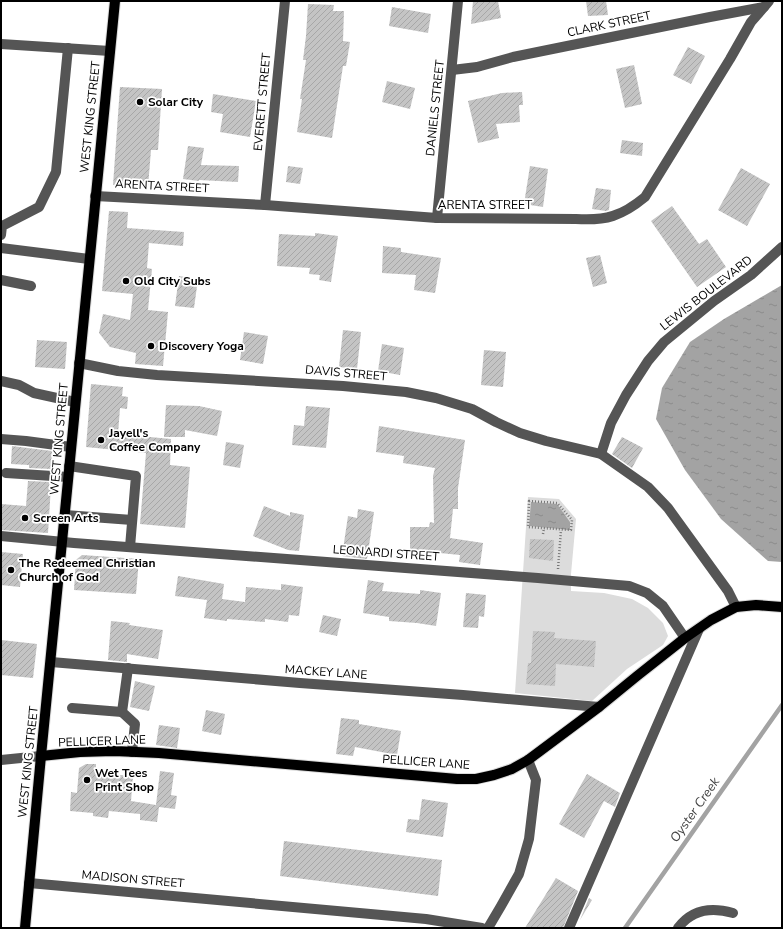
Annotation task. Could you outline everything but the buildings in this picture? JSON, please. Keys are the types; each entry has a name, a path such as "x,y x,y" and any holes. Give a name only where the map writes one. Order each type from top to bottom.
{"main road":[{"name":"WEST KING STREET","path":"25,928 115,1"},
{"name":"PELLICER LANE","path":"41,756 80,752 114,751 159,753 457,779 476,779 512,769 528,760 599,708 685,638 711,620 736,607 756,605 782,607"}],"street":[{"name":"EVERETT STREET","path":"265,205 285,1"},
{"name":"DANIELS STREET","path":"437,218 458,1"},
{"name":"ARENTA STREET","path":"95,196 265,205 437,218 591,220 620,214 634,207 645,197 730,59 751,22 768,2"},
{"name":"CLARK STREET","path":"452,70 477,67 513,57 702,18 768,2"},
{"path":"1,44 110,51"},
{"path":"1,235 2,226 39,208 56,172 68,48"},
{"name":"LEWIS BOULEVARD","path":"600,454 611,423 626,395 648,361 664,342 714,300 751,275 782,247"},
{"path":"1,248 89,259"},
{"path":"1,280 31,286"},
{"name":"DAVIS STREET","path":"79,364 118,371 157,375 343,386 406,392 436,398 472,410 520,433 600,454"},
{"path":"1,381 19,385 34,394 76,402"},
{"path":"1,438 71,447"},
{"path":"600,454 648,487 668,508 728,591 736,607"},
{"path":"70,466 136,476 130,547"},
{"path":"6,473 68,477"},
{"path":"65,515 132,520"},
{"name":"LEONARDI STREET","path":"1,536 629,586 647,593 664,606 685,638"},
{"path":"569,928 699,628"},
{"name":"MACKEY LANE","path":"51,662 292,682 463,694 599,708"},
{"path":"122,712 128,668"},
{"path":"72,708 122,712 135,724 132,752"},
{"path":"1,760 41,756"},
{"path":"488,928 519,874 529,839 536,780 528,760"},
{"name":"MADISON STREET","path":"29,883 426,919 482,928"},
{"path":"678,928 695,913 708,909 722,910 733,913"}],"path":[{"path":"529,501 558,502 572,520 571,530 544,528 528,527 529,501"},
{"path":"543,534 544,528"},
{"path":"557,580 561,530"}],"shaded area":[{"path":"528,497 559,499 576,519 571,591 604,593 632,599 648,608 663,623 668,636 663,645 627,669 592,701 515,693"}],"water":[{"path":"782,285 782,562 768,561 721,519 685,470 656,419 662,388 690,342 724,319"},
{"path":"531,502 557,504 570,522 570,530 529,526"}],"waterway":[{"name":"Oyster Creek","path":"625,928 782,705"}],"place":[{"name":"Solar City","path":"140,102"},
{"name":"Old City Subs","path":"126,281"},
{"name":"Discovery Yoga","path":"151,346"},
{"name":"Jayell's Coffee Company","path":"101,440"},
{"name":"Screen Arts","path":"25,518"},
{"name":"The Redeemed Christian Church of God","path":"11,570"},
{"name":"Wet Tees Print Shop","path":"87,780"}]}
